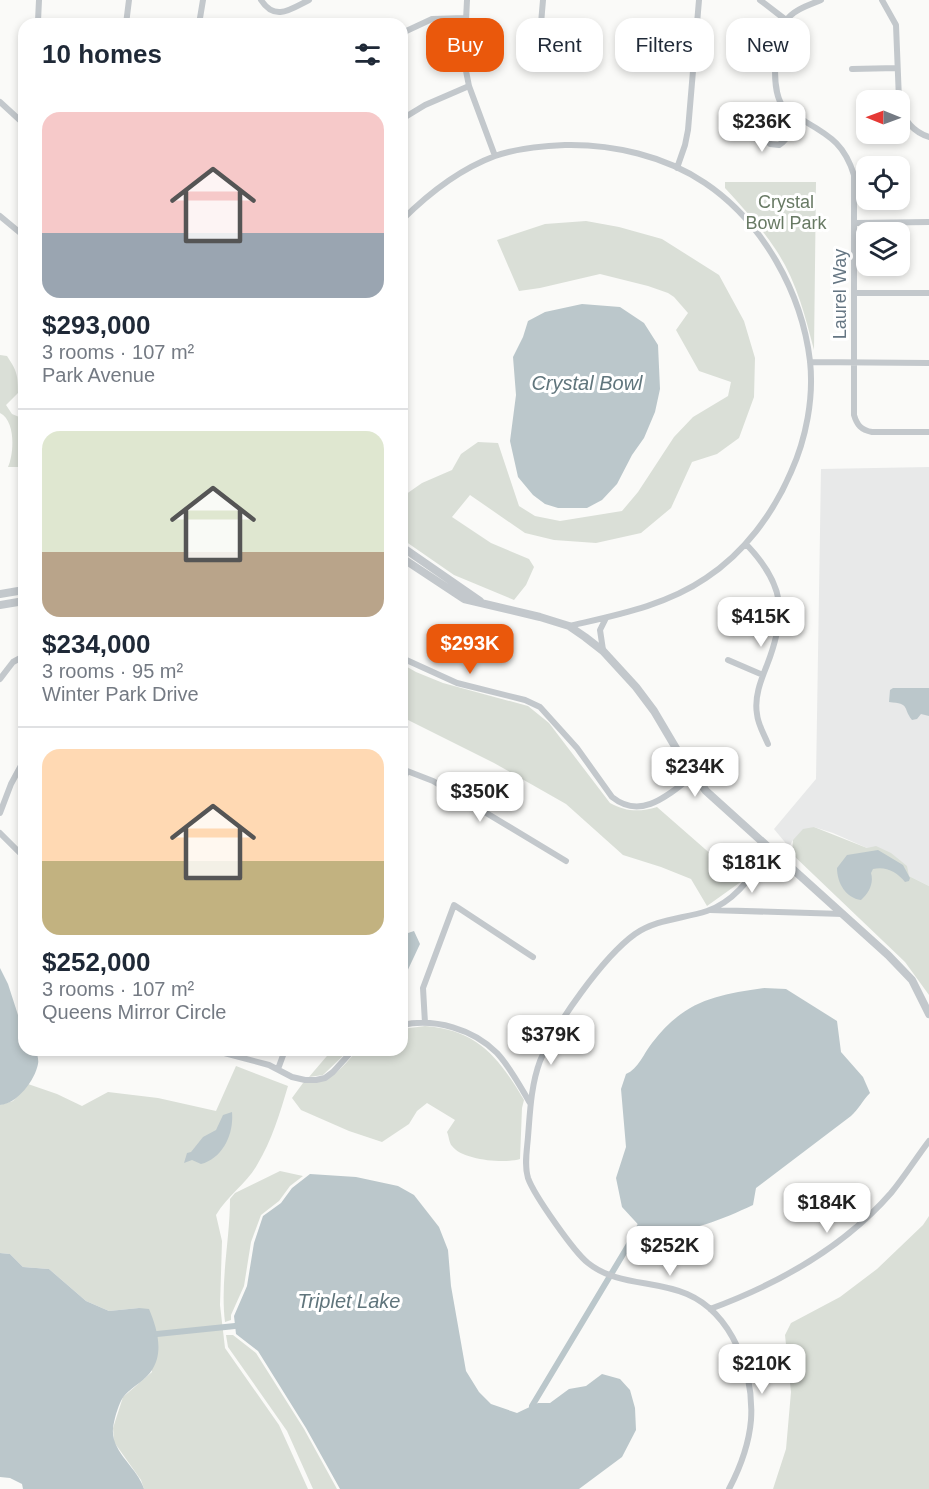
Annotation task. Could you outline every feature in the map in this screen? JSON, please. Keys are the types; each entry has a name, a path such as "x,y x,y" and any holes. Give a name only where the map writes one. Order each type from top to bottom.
{"street":[{"path":"38,18 39,0"},
{"path":"127,18 129,0"},
{"path":"200,18 203,0"},
{"path":"261,0 267,8 281,13 309,0"},
{"path":"465,18 467,0"},
{"path":"542,18 543,0"},
{"path":"697,18 699,0"},
{"path":"760,0 783,18"},
{"path":"789,18 801,9 821,0"},
{"path":"882,0 896,25 898,90"},
{"path":"408,30 426,22"},
{"path":"852,69 897,68"},
{"path":"467,72 495,156"},
{"path":"677,168 688,130 693,72"},
{"path":"776,72 775,81 779,99 787,111 768,129 766,137 770,144 779,145 803,120"},
{"path":"408,115 425,105 470,86"},
{"path":"0,102 18,118"},
{"name":"Laurel Way","path":"787,111 834,140 842,148 854,175 854,415 856,422 861,428 872,432 929,432"},
{"path":"910,125 929,137"},
{"path":"408,214 427,195 495,156 529,148 582,145 619,149 677,168 704,182 726,199 744,217 766,247 788,283 798,308 810,362 810,404 800,451 783,492 769,514 746,544 713,573 680,593 659,602 568,626"},
{"path":"0,216 18,231"},
{"path":"855,223 929,222"},
{"path":"855,293 929,293"},
{"path":"810,362 929,363"},
{"path":"746,544 770,573 780,608 780,626 776,642 757,696 756,711 768,744"},
{"path":"408,551 481,602"},
{"path":"408,562 464,599 568,626 603,651 636,687 654,711 694,775 717,802 888,955 912,980 929,1014"},
{"path":"0,594 18,591"},
{"path":"0,605 18,602"},
{"path":"603,651 600,630 606,617"},
{"path":"0,679 13,662 18,659"},
{"path":"728,660 763,675"},
{"path":"408,661 457,684 525,700 540,707 577,748 612,797 629,807 652,804 694,775"},
{"path":"0,813 18,771"},
{"path":"408,772 433,781 566,861"},
{"path":"0,833 18,851"},
{"path":"709,910 736,894 771,849"},
{"path":"425,1023 423,988 454,905 533,957"},
{"path":"729,1489 738,1472 748,1436 751,1399 741,1357 734,1340 710,1309 684,1293 615,1277 587,1263 579,1254 543,1204 528,1177 526,1157 534,1082 545,1052 563,1021 606,960 636,933 655,923 709,910 843,914"},
{"path":"408,1024 441,1024 458,1029 485,1044 507,1066 530,1104"},
{"path":"239,1056 305,1080 325,1077 348,1056"},
{"path":"278,1069 283,1056"},
{"path":"710,1309 771,1284 830,1247 875,1209 891,1192 929,1141"}],"shaded area":[{"path":"929,467 929,886 909,876 867,848 833,833 814,827 793,840 789,847 774,829 816,779 821,469"}],"green space":[{"name":"Crystal Bowl Park","path":"725,182 816,182 814,350 799,298 783,261 764,233 725,188"},
{"path":"586,221 662,239 719,275 744,321 755,358 754,397 739,438 717,454 692,462 671,508 641,533 596,543 554,540 525,533 470,495 452,517 491,543 529,559 534,567 526,585 514,600 454,575 408,543 408,493 422,483 452,470 461,454 478,442 498,443 519,506 535,516 560,521 622,511 638,492 674,437 693,417 728,396 731,382 699,371 676,330 688,313 668,293 600,274 519,291 497,240 545,224"},
{"path":"0,355 7,356 17,377 18,393 6,405 12,414 18,416 18,467 8,467 12,454 11,430 9,423 0,413"},
{"path":"408,667 443,683 528,706 549,723 610,803 633,810 657,807 721,863 733,866 752,866 742,881 707,906 691,879 623,855 566,804 494,763 408,720"},
{"path":"814,827 867,848 876,846 891,853 907,866 909,876 929,886 929,995 905,962 792,854 793,840 803,829"},
{"path":"425,1026 459,1033 473,1040 496,1059 524,1100 520,1159 484,1160 457,1151 451,1145 447,1132 455,1120 427,1103 417,1111 409,1124 382,1142 349,1131 301,1110 292,1098 303,1083 328,1078 352,1056 408,1056 408,1028"},
{"path":"327,1056 343,1056 323,1075 309,1077"},
{"path":"236,1066 288,1086 262,1156 253,1171 216,1215 222,1241 220,1305 225,1348 279,1425 308,1489 144,1489 141,1480 114,1442 113,1428 123,1397 152,1372 139,1308 109,1311 86,1301 49,1269 23,1267 10,1254 0,1253 0,1105 13,1101 28,1084 82,1106 108,1092 158,1098 216,1111"},
{"path":"280,1171 303,1176 290,1186 279,1201 261,1215 251,1242 244,1286 231,1320 225,1322 224,1276 230,1199 235,1193"},
{"path":"929,1216 929,1489 773,1489 786,1449 791,1392 785,1335 791,1323 840,1297 877,1269 923,1225"},
{"path":"226,1335 233,1335 256,1353 304,1429 337,1489 313,1489 287,1431 228,1347"}],"water":[{"name":"Crystal Bowl","path":"582,304 620,307 644,323 658,345 660,389 655,412 644,438 617,484 602,500 587,508 558,508 545,504 533,495 518,477 510,441 516,395 513,357 528,321 545,312"},
{"path":"893,688 929,688 929,716 921,714 917,719 912,720 903,705 889,702 890,690"},
{"path":"878,850 903,865 910,878 909,881 905,882 887,869 873,869 870,888 861,900 856,899 843,889 837,868 847,855"},
{"path":"414,931 420,944 408,970 408,933"},
{"path":"0,968 18,1015 18,1056 37,1056 38,1061 33,1077 19,1096 0,1105"},
{"path":"764,988 786,989 837,1021 841,1052 863,1077 870,1093 851,1116 756,1188 753,1205 701,1226 674,1231 645,1232 622,1207 616,1178 626,1147 621,1089 626,1074 637,1065 664,1029 689,1009 715,997"},
{"path":"232,1112 229,1137 221,1151 209,1161 201,1164 192,1160 184,1163 187,1153 191,1152 203,1137 216,1130 223,1115"},
{"name":"Triplet Lake","path":"310,1174 356,1177 398,1186 414,1195 439,1227 448,1250 451,1286 466,1371 479,1392 491,1404 517,1413 538,1403 550,1403 569,1389 586,1386 602,1374 620,1379 630,1390 635,1408 636,1430 622,1457 579,1489 340,1489 306,1428 258,1351 236,1334 234,1316 247,1286 254,1243 263,1216 281,1203 292,1188"},
{"path":"0,1253 10,1254 23,1267 49,1269 86,1301 109,1311 149,1309 158,1340 156,1363 146,1377 123,1398 113,1429 120,1453 141,1481 144,1489 23,1489 22,1484 10,1478 0,1477"}],"waterway":[{"path":"532,1406 640,1226"},
{"path":"157,1334 235,1326"}]}
